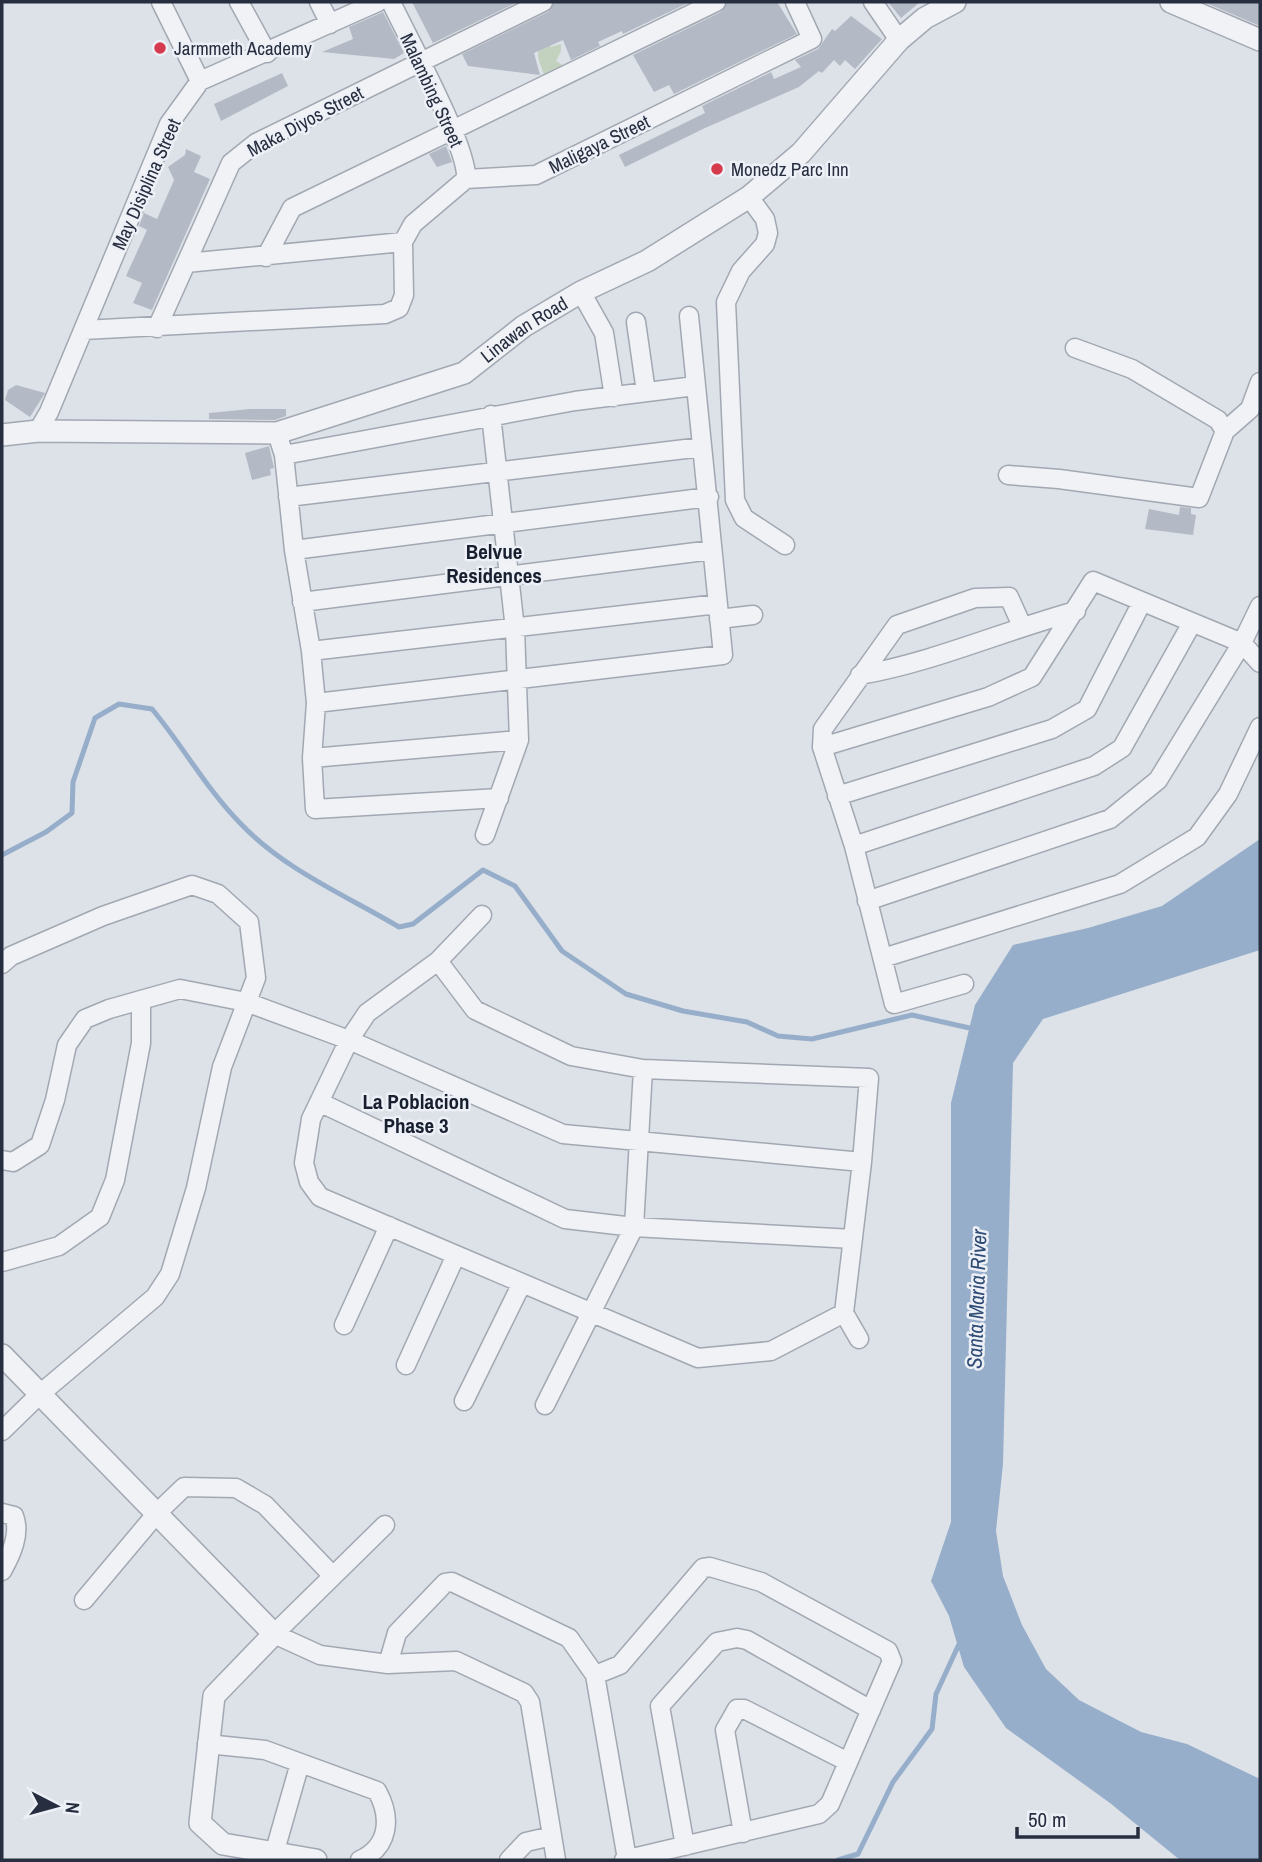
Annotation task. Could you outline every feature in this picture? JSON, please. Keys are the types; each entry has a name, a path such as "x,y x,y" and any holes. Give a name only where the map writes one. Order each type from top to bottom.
{"street":[{"path":"161,2 200,81 378,2"},
{"path":"239,2 267,53"},
{"path":"319,2 330,24"},
{"name":"Malambing Street","path":"391,2 453,131 467,169 466,179"},
{"name":"Maka Diyos Street","path":"158,328 231,163 256,143 543,2"},
{"path":"266,257 292,208 716,2"},
{"name":"Maligaya Street","path":"466,179 536,175 812,39 795,2"},
{"path":"873,2 899,40"},
{"name":"Linawan Road","path":"2,435 38,431 277,433 464,373 524,326 581,292 647,261 748,197 802,153 899,40 925,18 956,2"},
{"path":"1171,2 1260,40"},
{"name":"May Disiplina Street","path":"38,431 49,412 84,330 169,124 200,81"},
{"path":"84,330 385,314 399,309 404,295 403,242 413,224 466,179"},
{"path":"748,197 765,219 768,233 765,244 741,271 726,302 735,500 744,518 785,545"},
{"path":"186,263 403,242"},
{"path":"581,292 604,333 614,397"},
{"path":"316,703 723,655 689,316"},
{"path":"636,322 646,392"},
{"path":"1075,348 1132,369 1219,420 1225,431"},
{"path":"1008,475 1059,479 1199,498 1225,431 1250,409 1260,382"},
{"path":"284,455 491,415 695,386"},
{"path":"485,835 519,740 519,681 515,629 491,415"},
{"path":"277,433 284,455 294,551 311,651 316,703 312,758 315,809 499,799"},
{"path":"288,497 702,447"},
{"path":"294,551 709,496"},
{"path":"302,602 712,550"},
{"path":"822,747 988,697 1032,677 1093,581 1242,643 1260,663"},
{"path":"964,984 894,1004 854,846 822,747 823,729 897,625 975,598 1009,597 1022,626"},
{"path":"837,796 1052,729 1087,709 1142,602"},
{"path":"867,901 1110,819 1158,780 1242,643 1260,606"},
{"path":"311,651 719,611 753,615"},
{"path":"860,675 902,668 1022,626 1076,611"},
{"path":"854,846 1094,766 1122,748 1192,623"},
{"path":"883,958 1120,884 1197,837 1228,794 1260,727"},
{"path":"312,758 519,740"},
{"path":"2,964 11,956 103,916 192,885 218,894 249,922 256,978 222,1067 196,1188 170,1274 155,1297 40,1394 2,1432"},
{"path":"482,915 438,961 367,1013 349,1040 311,1119 304,1163 309,1182 320,1197 698,1359 771,1351 844,1313"},
{"path":"438,961 475,1010 571,1056 643,1069 869,1078 844,1313 859,1339"},
{"path":"2,1160 13,1162 40,1145 55,1100 67,1045 85,1019 180,989 246,1002 349,1040 564,1134 862,1162"},
{"path":"2,1262 59,1246 100,1217 115,1180 139,1055 141,1000"},
{"path":"545,1405 634,1227 643,1069"},
{"path":"319,1102 565,1219 634,1227 853,1239"},
{"path":"344,1325 389,1226"},
{"path":"407,1365 456,1255"},
{"path":"464,1401 522,1283"},
{"path":"2,1355 274,1633 320,1656 388,1664 456,1661 524,1693 530,1702 556,1860"},
{"path":"84,1600 156,1513 184,1487 236,1488 265,1506 333,1576"},
{"path":"2,1513 14,1516 17,1525 15,1542 2,1571"},
{"path":"316,1860 223,1844 200,1823 214,1696 274,1633 385,1525"},
{"path":"388,1664 397,1633 446,1583 452,1582 569,1638 594,1675 625,1860 819,1814 830,1804 892,1661 888,1651 761,1582 710,1567 703,1568 620,1665 594,1675"},
{"path":"685,1846 660,1706 717,1642 737,1637 747,1640 871,1710"},
{"path":"743,1833 725,1730 737,1709 744,1709 848,1762"},
{"path":"207,1744 265,1750 377,1791 386,1806 387,1829 374,1854 360,1860"},
{"path":"274,1854 300,1763"},
{"path":"509,1860 526,1842 552,1836"}],"green space":[{"path":"546,40 551,47 561,44 556,61 572,71 560,77 539,74 544,74 538,52"}],"water":[{"name":"Santa Maria River","path":"1260,839 1260,950 1043,1019 1013,1063 1003,1464 996,1531 1003,1576 1022,1625 1046,1669 1079,1700 1141,1732 1187,1744 1260,1779 1260,1860 1180,1860 1110,1803 1006,1728 964,1667 949,1616 931,1581 951,1522 951,1103 975,1005 1013,945 1088,928 1162,906"}],"building":[{"path":"412,2 518,2 433,43"},
{"path":"554,2 690,2 623,34 622,31 598,42 600,46 571,60 563,40 534,53 540,75 468,66 462,54 548,12"},
{"path":"727,2 777,2 797,34 674,94 669,85 654,92 633,55 721,12"},
{"path":"888,2 920,2 901,18"},
{"path":"1204,2 1260,2 1260,26"},
{"path":"383,12 404,53 394,59 322,52 353,39 349,27"},
{"path":"851,16 882,39 855,69 845,60 840,66 834,60 822,73 819,71 799,87 625,167 619,155 705,113 702,106 771,72 774,79 801,67 795,60 818,49 832,29 835,31"},
{"path":"282,73 288,86 221,121 214,104"},
{"path":"446,146 452,162 437,167 429,154"},
{"path":"186,149 201,156 194,172 210,179 152,310 133,303 142,283 126,276 147,230 139,226 144,213 157,219 174,180 168,167 185,155"},
{"path":"16,385 45,393 30,417 5,400 8,390"},
{"path":"286,409 286,416 275,420 209,419 209,413"},
{"path":"269,446 274,468 270,469 271,475 252,480 245,453"},
{"path":"1180,507 1191,508 1191,514 1196,515 1193,535 1145,529 1149,509 1179,515"}],"waterway":[{"path":"2,855 46,832 72,813 73,782 95,718 119,704 152,709 217,797 258,840 316,881 399,927 413,924 483,870 515,886 562,951 626,994 683,1011 747,1022 778,1036 812,1039 912,1015 974,1029"},
{"path":"838,1860 858,1854 893,1782 932,1729 936,1694 960,1642"}],"place":[{"name":"Jarmmeth Academy","path":"160,48"},
{"name":"Monedz Parc Inn","path":"717,169"}],"district":[{"name":"Belvue Residences","path":"494,564"},
{"name":"La Poblacion Phase 3","path":"416,1114"}]}
